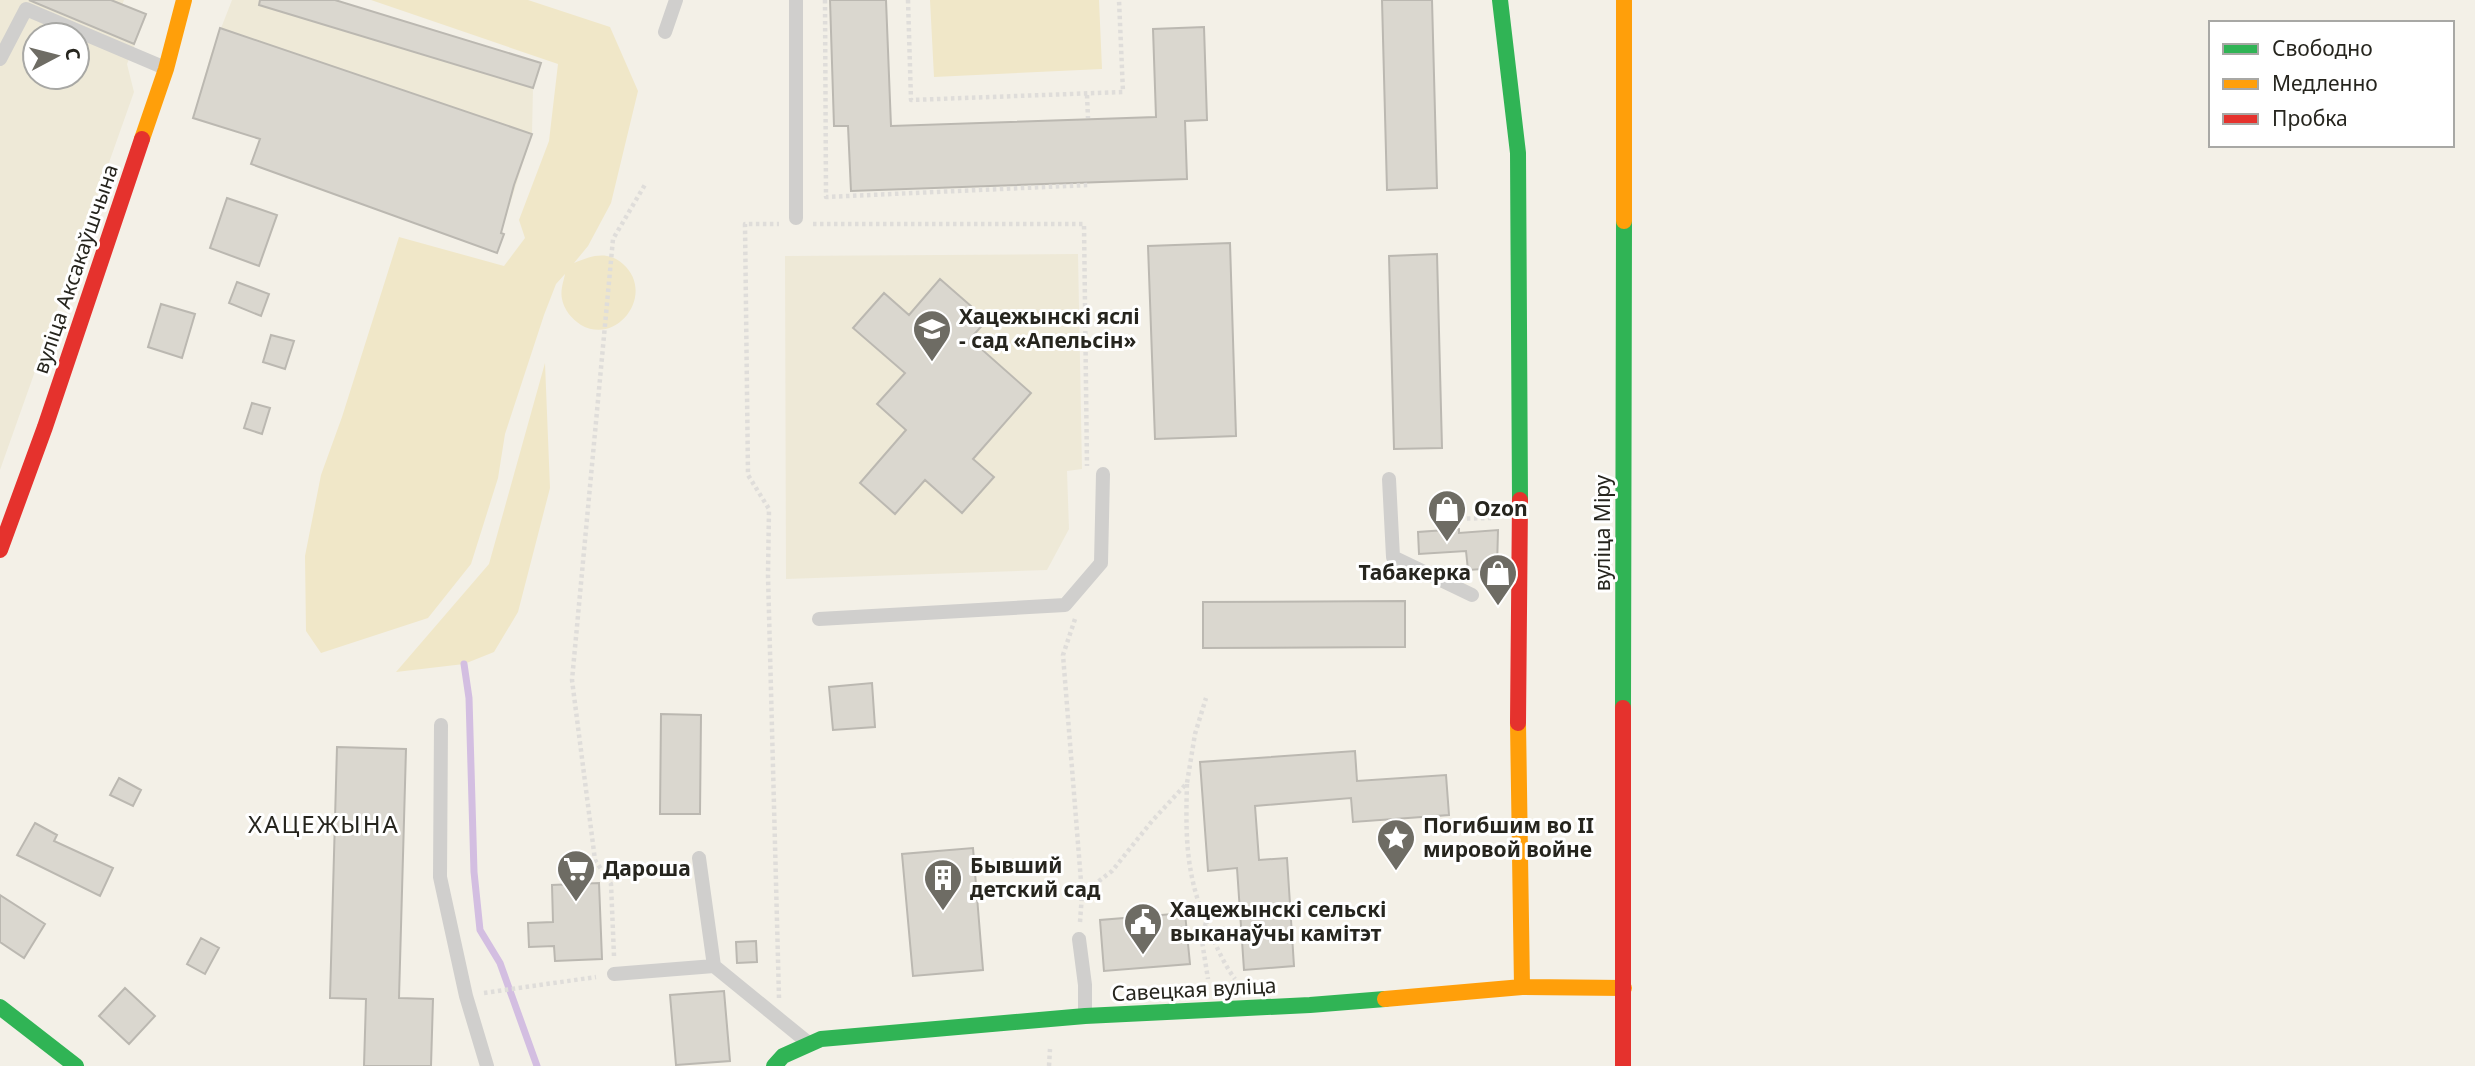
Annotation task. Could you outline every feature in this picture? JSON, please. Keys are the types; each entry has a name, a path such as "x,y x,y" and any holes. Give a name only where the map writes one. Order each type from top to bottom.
{"street":[{"name":"вуліца Аксакаўшчына","path":"0,550 166,69 184,0"},
{"path":"1500,0 1518,152 1520,217 1517,657 1522,987"},
{"name":"вуліца Міру","path":"1623,1066 1624,0"},
{"name":"Савецкая вуліца","path":"774,1066 783,1056 821,1039 1085,1016 1310,1005 1522,987 1624,988"},
{"path":"0,1007 76,1066"}],"lane":[{"path":"665,32 676,0"},
{"path":"794,222 796,0"},
{"path":"0,59 26,9 166,69"},
{"path":"819,619 1065,605 1101,563 1103,474"},
{"path":"1389,478 1393,557 1472,595"},
{"path":"441,725 440,877 466,996 487,1066"},
{"path":"699,858 714,966 809,1044"},
{"path":"1079,939 1085,985 1085,1016"},
{"path":"614,974 714,966"}],"path":[{"path":"825,0 827,197 1089,185"},
{"path":"908,0 911,100 1123,92 1119,0"},
{"path":"1087,95 1088,118"},
{"path":"466,996 614,974 611,884 595,860 572,680 613,239 646,183"},
{"path":"779,1020 768,575 769,509 748,475 745,224 1084,224 1088,472"},
{"path":"1452,524 1451,519 1498,517"},
{"path":"1076,617 1063,655 1082,894 1079,939"},
{"path":"1206,698 1195,734 1187,783 1185,838 1191,879 1206,923 1228,971 1235,979"},
{"path":"1082,894 1112,871 1187,783"},
{"path":"1206,923 1201,935 1206,979"}],"shaded area":[{"path":"0,0 124,0 122,5 147,14 127,64 134,92 0,470"},
{"path":"232,0 335,0 541,63 533,88 532,134 506,217 193,118 211,54"},
{"path":"371,0 528,0 610,27 638,91 611,203 588,246 574,263 593,257 611,257 623,264 632,276 636,289 634,302 619,323 595,330 578,323 565,307 561,292 565,274 556,284 505,434 498,478 471,564 428,618 321,653 306,631 305,556 321,475 399,237 504,266 525,238 519,220 549,141 558,64"},
{"path":"930,0 1099,0 1102,69 934,77"},
{"name":"Хацежынскі яслі - сад «Апельсін»","path":"1078,254 1082,469 1067,471 1069,529 1047,570 786,579 785,256"},
{"path":"545,363 550,488 518,612 494,652 464,664 396,672 489,564"}],"building":[{"path":"29,0 111,0 146,14 134,44 91,26 91,21 79,21"},
{"path":"260,0 335,0 541,63 533,88 259,5"},
{"path":"830,0 886,0 891,126 1156,117 1153,29 1204,27 1207,120 1185,121 1187,179 851,191 848,126 834,126"},
{"path":"1382,0 1432,0 1437,188 1387,190"},
{"path":"220,28 532,134 514,185 501,233 504,234 497,253 251,164 260,139 193,118"},
{"path":"227,198 277,215 259,266 210,248"},
{"path":"1230,243 1236,436 1155,439 1148,246"},
{"path":"1437,254 1442,448 1394,449 1389,256"},
{"path":"940,279 987,320 970,339 1031,393 973,459 994,477 962,513 925,480 895,514 860,483 906,430 877,404 905,373 853,328 884,293 909,315"},
{"path":"237,282 269,294 261,316 229,303"},
{"path":"161,304 195,314 182,358 148,347"},
{"path":"271,335 294,341 285,369 263,362"},
{"path":"252,403 270,408 262,434 244,428"},
{"path":"1459,529 1459,533 1498,530 1497,568 1468,570 1466,551 1419,554 1418,532"},
{"path":"1405,601 1405,647 1203,648 1203,602"},
{"path":"872,683 875,727 833,730 829,687"},
{"path":"661,714 701,715 700,814 660,814"},
{"path":"337,747 406,749 399,998 433,999 431,1066 364,1066 366,999 330,998"},
{"path":"1355,751 1357,781 1446,775 1449,815 1353,822 1351,798 1255,806 1259,860 1287,858 1294,966 1244,970 1237,868 1208,871 1200,762"},
{"path":"119,778 141,790 133,806 110,795"},
{"path":"35,823 57,835 54,841 113,868 100,896 17,855"},
{"name":"Бывший детский сад","path":"973,848 983,970 913,976 902,854"},
{"name":"Дароша","path":"599,883 602,959 555,961 554,946 529,947 528,923 553,922 552,885"},
{"path":"0,895 45,924 24,958 0,942"},
{"path":"1185,913 1190,964 1104,971 1100,920"},
{"path":"201,938 219,948 205,974 187,964"},
{"path":"756,941 757,962 737,963 736,942"},
{"path":"125,988 155,1016 129,1044 99,1016"},
{"path":"724,991 730,1061 676,1065 670,995"}],"waterway":[{"path":"464,664 469,698 474,872 480,930 500,963 537,1066"}],"traffic: fast":[{"path":"1500,0 1518,153 1520,500"},
{"path":"1623,708 1624,221"},
{"path":"774,1066 783,1056 821,1039 1085,1016 1385,999"},
{"path":"0,1007 76,1066"}],"traffic: slow":[{"path":"142,139 166,69 184,0"},
{"path":"1624,0 1624,221"},
{"path":"1518,723 1522,987"},
{"path":"1385,999 1522,987 1624,988"}],"traffic: jam":[{"path":"0,550 45,427 142,139"},
{"path":"1518,723 1520,500"},
{"path":"1623,708 1623,1066"}],"place":[{"name":"Хацежынскі яслі - сад «Апельсін»","path":"932,363"},
{"name":"Ozon","path":"1447,543"},
{"name":"Табакерка","path":"1498,607"},
{"name":"Погибшим во II мировой войне","path":"1396,872"},
{"name":"Дароша","path":"576,903"},
{"name":"Бывший детский сад","path":"943,912"},
{"name":"Хацежынскі сельскі выканаўчы камітэт","path":"1143,956"}],"district":[{"name":"ХАЦЕЖЫНА","path":"324,825"}]}
